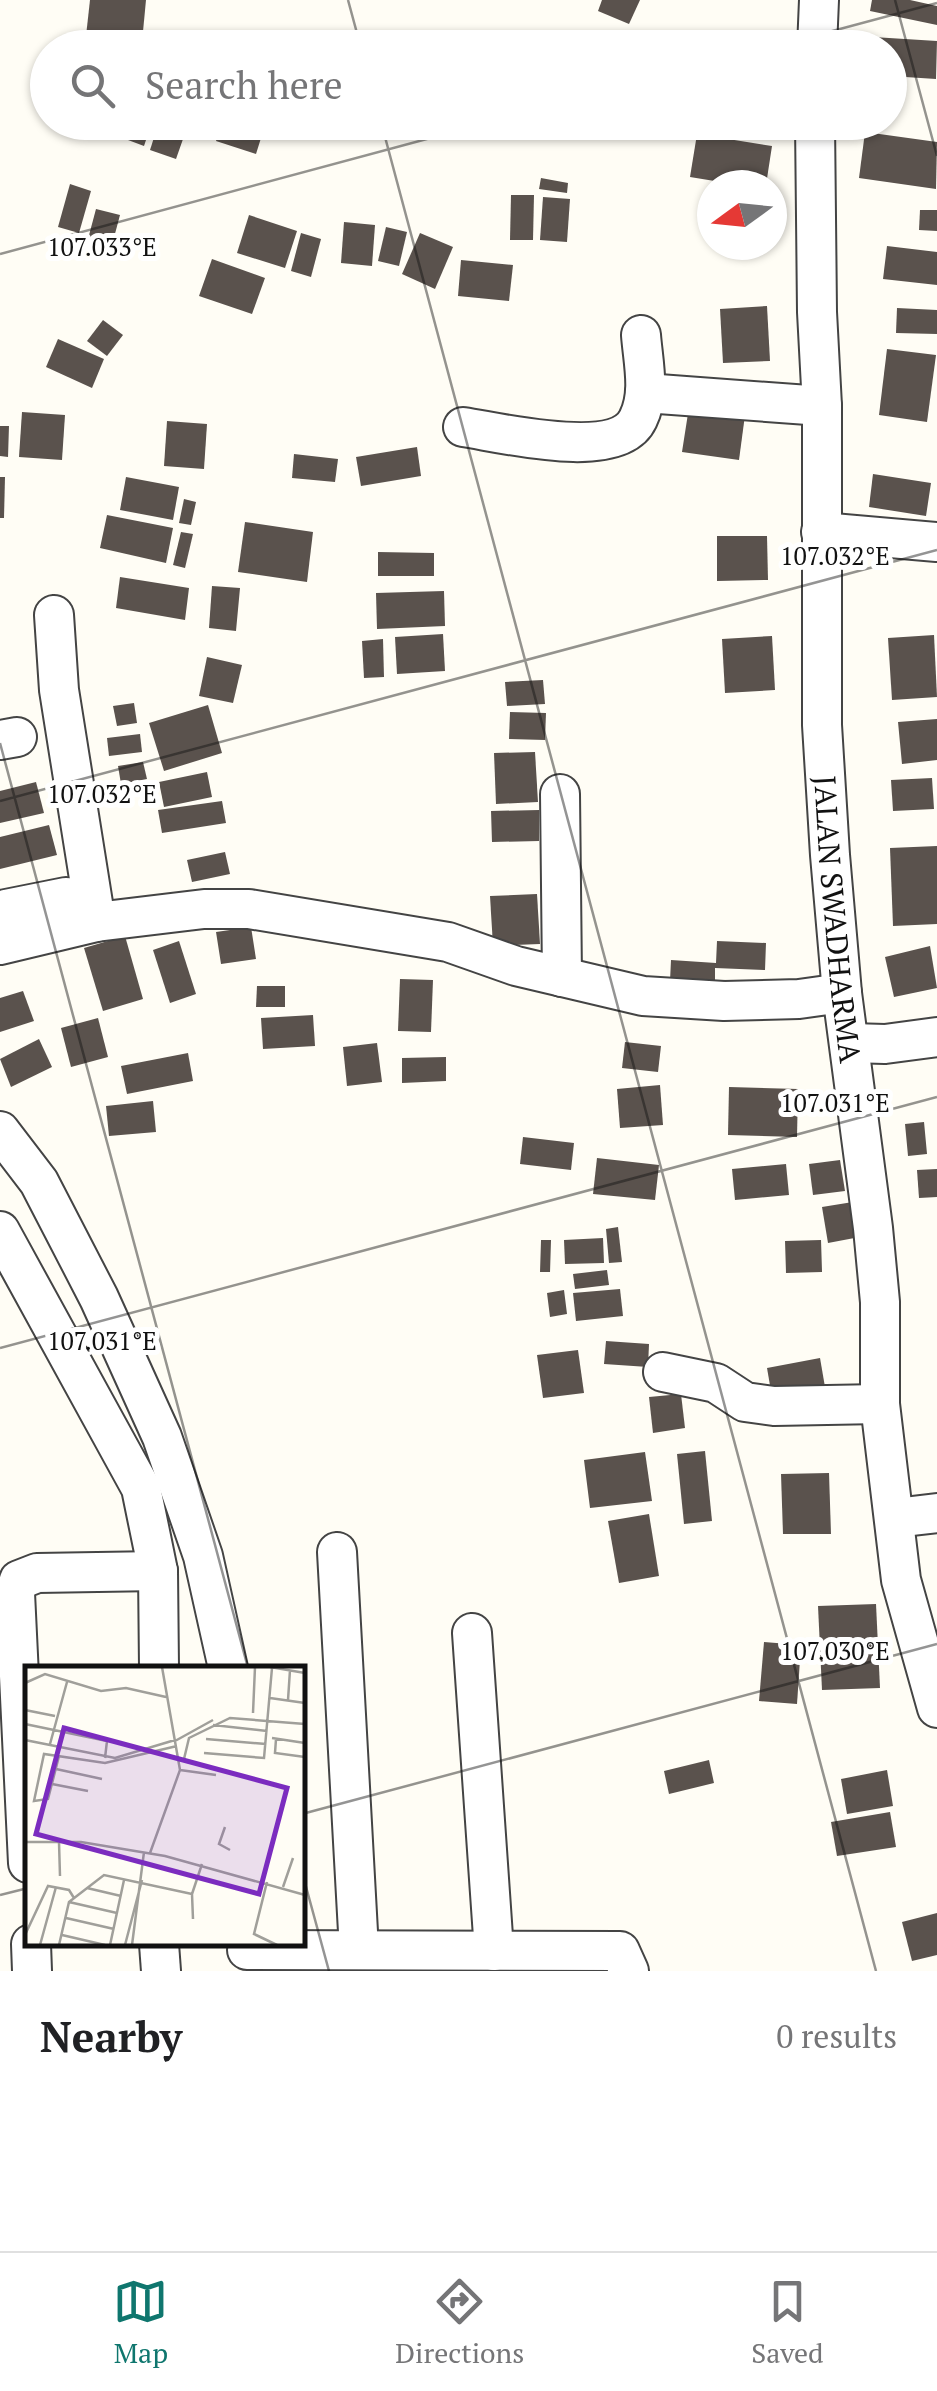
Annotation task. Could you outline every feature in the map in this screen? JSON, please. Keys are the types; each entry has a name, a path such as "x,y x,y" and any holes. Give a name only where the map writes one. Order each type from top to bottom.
{"street":[{"path":"818,30 819,0"},
{"name":"JALAN SWADHARMA","path":"815,140 822,406 822,725 842,993 880,1302 880,1404 901,1580 937,1708"},
{"path":"463,427 584,443 614,440 630,431 639,418 646,393 641,335"},
{"path":"646,393 822,406"},
{"path":"820,532 937,542"},
{"path":"54,614 59,690 96,922"},
{"path":"560,794 562,977"},
{"path":"10,925 66,896"},
{"path":"10,925 96,922 204,909 249,909 448,942 516,966 644,996 683,1000 798,999 842,993"},
{"path":"851,1043 885,1044 937,1037"},
{"path":"0,1131 47,1199 99,1298 162,1437 203,1556 228,1666"},
{"path":"0,1231 141,1488 158,1571 159,1666"},
{"path":"663,1372 716,1383 744,1402 774,1406 880,1404"},
{"path":"896,1518 937,1512"},
{"path":"337,1552 359,1950"},
{"path":"25,1801 15,1592 19,1580 37,1573 158,1571"},
{"path":"472,1633 494,1951"},
{"path":"31,1946 32,1971"},
{"path":"159,1946 161,1971"},
{"path":"248,1955 359,1950 620,1951 630,1971"}],"building":[{"path":"90,0 146,0 143,30 87,30"},
{"path":"602,0 640,0 629,24 598,11"},
{"path":"872,0 910,0 937,6 937,25 870,11"},
{"path":"907,39 937,41 936,79 907,77"},
{"path":"907,138 937,142 936,189 859,178 864,140"},
{"path":"153,140 183,140 176,159 150,150"},
{"path":"216,140 260,140 256,154"},
{"path":"696,140 734,140 772,146 768,170 697,170 697,178 690,177"},
{"path":"541,178 568,183 567,193 539,189"},
{"path":"70,184 91,191 79,233 58,227"},
{"path":"511,195 534,195 533,240 510,240"},
{"path":"543,197 570,199 567,242 540,240"},
{"path":"96,209 120,215 112,245 88,239"},
{"path":"920,210 937,210 937,231 919,230"},
{"path":"249,215 297,231 285,268 237,253"},
{"path":"344,222 375,225 372,266 341,263"},
{"path":"386,227 407,232 399,266 378,261"},
{"path":"301,233 321,239 311,277 291,271"},
{"path":"420,233 453,247 435,289 402,274"},
{"path":"887,246 937,252 937,285 883,279"},
{"path":"212,259 265,278 252,314 199,296"},
{"path":"461,260 513,265 509,301 458,296"},
{"path":"767,306 770,361 723,363 720,309"},
{"path":"897,308 937,310 937,334 896,333"},
{"path":"103,320 123,335 107,356 87,341"},
{"path":"58,339 104,359 92,388 46,367"},
{"path":"887,349 936,355 927,422 879,415"},
{"path":"689,407 745,415 739,460 682,452"},
{"path":"22,412 65,415 62,460 19,457"},
{"path":"167,421 207,424 204,469 164,466"},
{"path":"0,426 9,426 8,457 0,456"},
{"path":"417,447 421,476 361,486 356,457"},
{"path":"294,454 338,459 335,482 292,478"},
{"path":"873,474 931,483 926,516 869,507"},
{"path":"0,477 5,477 4,518 0,518"},
{"path":"126,477 179,487 173,520 120,510"},
{"path":"184,499 196,502 191,525 179,523"},
{"path":"107,515 173,528 166,563 100,548"},
{"path":"245,522 313,532 307,582 238,572"},
{"path":"181,532 193,534 185,568 173,565"},
{"path":"717,536 767,536 768,580 717,581"},
{"path":"378,552 434,553 434,576 378,576"},
{"path":"120,577 189,588 185,620 116,608"},
{"path":"212,586 240,588 236,631 209,628"},
{"path":"444,591 445,626 377,629 376,593"},
{"path":"443,634 445,671 397,674 395,637"},
{"path":"934,635 937,697 892,700 888,638"},
{"path":"772,636 775,690 725,693 722,639"},
{"path":"383,639 384,677 364,678 362,641"},
{"path":"207,657 242,665 233,703 199,696"},
{"path":"543,680 545,704 507,706 505,682"},
{"path":"134,703 137,723 117,726 113,706"},
{"path":"208,705 222,753 164,771 149,723"},
{"path":"510,712 546,713 545,740 509,739"},
{"path":"937,719 937,760 902,764 898,722"},
{"path":"140,734 142,752 109,756 107,738"},
{"path":"535,752 538,802 496,804 494,753"},
{"path":"143,762 147,779 121,784 118,766"},
{"path":"207,772 212,797 164,807 159,782"},
{"path":"932,778 934,809 893,811 891,780"},
{"path":"36,782 44,813 0,823 0,791"},
{"path":"222,801 226,823 162,833 158,810"},
{"path":"539,810 539,841 492,842 491,811"},
{"path":"49,825 57,855 0,869 0,837"},
{"path":"937,846 937,924 893,926 890,848"},
{"path":"225,852 230,874 192,882 187,860"},
{"path":"537,894 540,944 493,946 490,896"},
{"path":"251,927 256,959 221,964 216,932"},
{"path":"125,936 143,999 103,1011 84,948"},
{"path":"179,941 196,994 170,1003 153,950"},
{"path":"717,941 766,943 765,970 715,968 715,984 670,981 671,960 716,963"},
{"path":"930,946 937,988 894,997 885,957"},
{"path":"400,979 433,980 431,1032 398,1031"},
{"path":"257,986 285,986 285,1007 256,1007"},
{"path":"23,991 34,1021 0,1032 0,998"},
{"path":"313,1015 315,1046 263,1049 261,1018"},
{"path":"98,1018 108,1057 71,1067 61,1028"},
{"path":"39,1039 52,1067 11,1087 0,1059"},
{"path":"625,1042 661,1046 658,1072 622,1068"},
{"path":"377,1043 382,1082 347,1086 343,1047"},
{"path":"188,1053 193,1081 127,1094 121,1066"},
{"path":"446,1057 446,1081 402,1083 402,1058"},
{"path":"660,1085 663,1125 620,1128 617,1089"},
{"path":"729,1087 798,1089 797,1137 728,1135"},
{"path":"153,1101 156,1132 109,1136 106,1106"},
{"path":"924,1122 927,1154 908,1156 905,1124"},
{"path":"523,1137 574,1143 571,1170 520,1164"},
{"path":"597,1158 659,1165 655,1200 593,1194"},
{"path":"840,1160 845,1191 813,1195 809,1164"},
{"path":"786,1164 789,1195 735,1200 732,1169"},
{"path":"937,1169 937,1197 919,1198 917,1170"},
{"path":"859,1201 865,1236 828,1243 822,1207"},
{"path":"618,1227 622,1262 609,1263 606,1229"},
{"path":"603,1238 604,1263 565,1264 564,1240"},
{"path":"541,1240 551,1240 550,1272 540,1272"},
{"path":"821,1240 822,1272 786,1273 785,1241"},
{"path":"607,1270 609,1285 575,1289 573,1274"},
{"path":"620,1289 623,1316 576,1321 573,1293"},
{"path":"564,1290 567,1314 550,1317 547,1293"},
{"path":"606,1341 649,1344 648,1367 604,1364"},
{"path":"578,1350 584,1393 543,1398 537,1355"},
{"path":"820,1358 825,1387 772,1397 767,1368"},
{"path":"681,1394 685,1428 653,1433 649,1397"},
{"path":"705,1451 712,1521 684,1524 677,1454"},
{"path":"645,1452 652,1501 590,1508 584,1460"},
{"path":"829,1473 831,1534 783,1534 781,1474"},
{"path":"649,1514 659,1576 619,1583 608,1521"},
{"path":"876,1604 880,1688 822,1690 818,1606"},
{"path":"764,1642 801,1645 797,1704 759,1701"},
{"path":"709,1760 714,1783 669,1794 664,1771"},
{"path":"887,1770 893,1806 847,1814 841,1779"},
{"path":"890,1812 896,1847 837,1856 831,1822"},
{"path":"937,1913 937,1955 912,1961 902,1922"}]}
